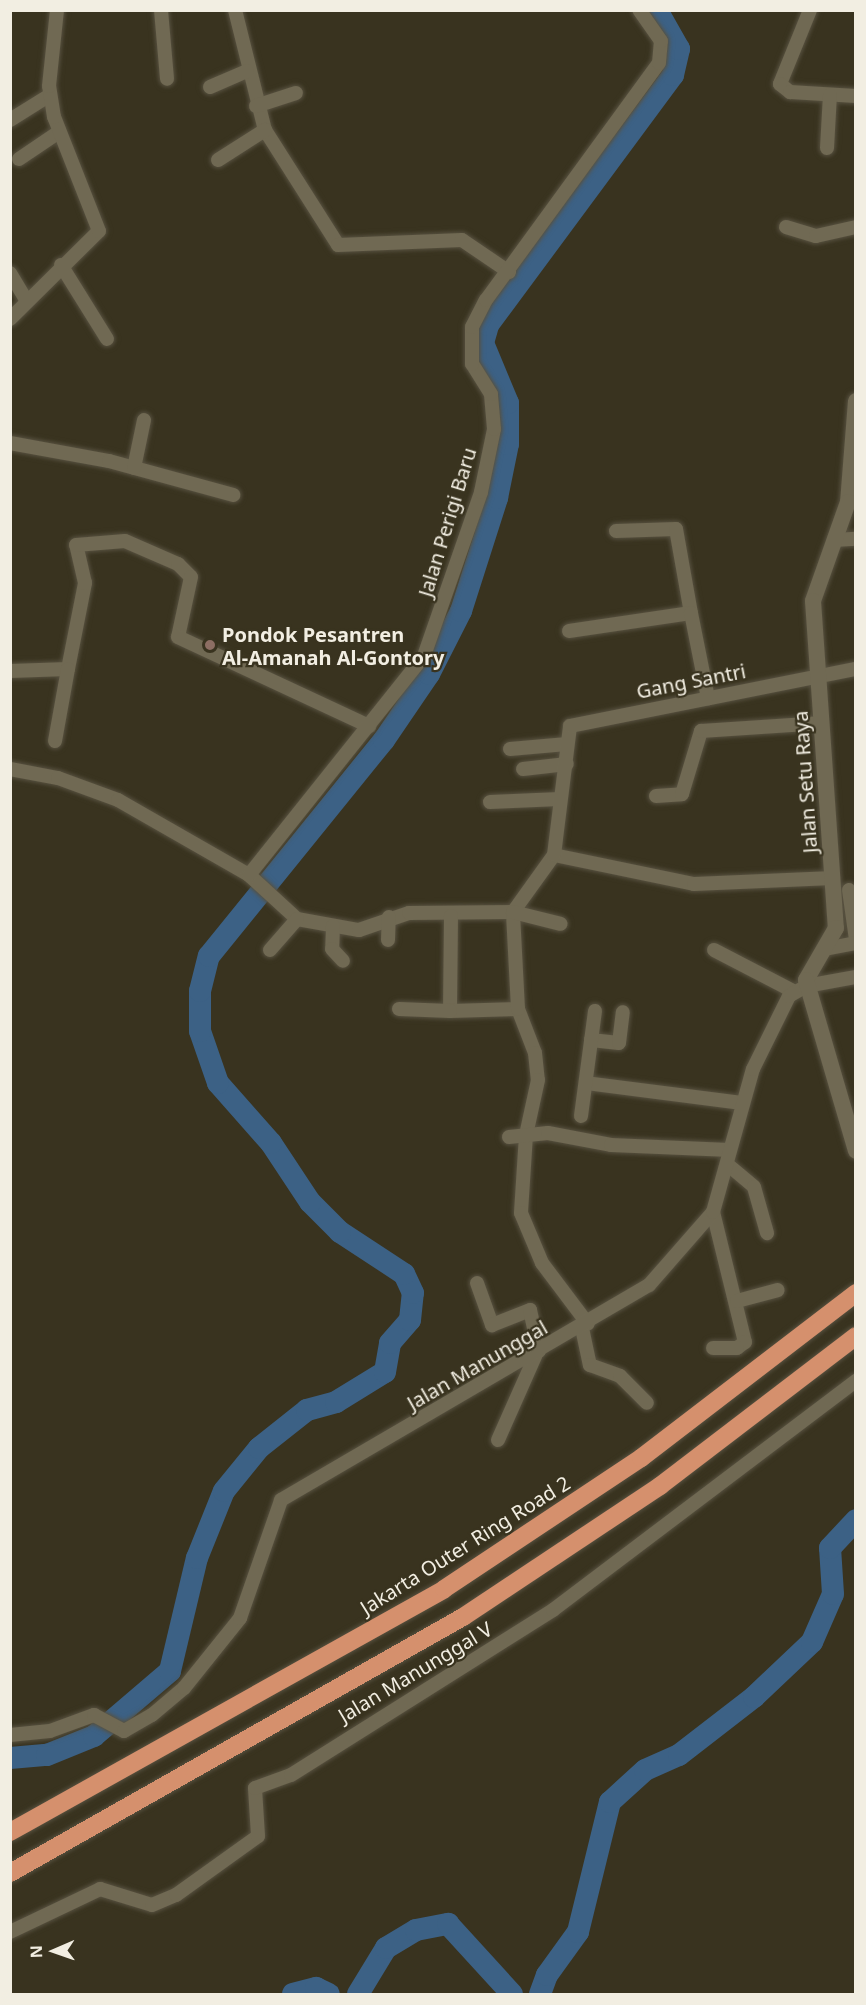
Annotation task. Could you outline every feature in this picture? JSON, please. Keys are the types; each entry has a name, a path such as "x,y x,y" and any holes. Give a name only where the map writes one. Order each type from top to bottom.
{"highway":[{"name":"Jakarta Outer Ring Road 2","path":"10,1832 444,1589 641,1458 855,1293"},
{"path":"10,1873 463,1617 660,1486 855,1336"}],"street":[{"path":"10,319 61,265 99,231 59,132 50,95 57,10"},
{"path":"161,10 167,79"},
{"path":"235,10 247,71 265,130 338,245 462,240 509,272"},
{"name":"Jalan Perigi Baru","path":"254,878 424,656 481,492 494,429 491,394 472,364 469,345 477,313 659,63 663,45 639,10"},
{"path":"810,10 780,84 790,92 855,96"},
{"path":"210,87 247,71"},
{"path":"256,106 296,93"},
{"path":"10,120 50,95"},
{"path":"827,148 830,95"},
{"path":"218,159 265,130"},
{"path":"19,159 59,132"},
{"path":"786,227 822,236 855,227"},
{"path":"61,265 107,339"},
{"path":"10,273 27,301"},
{"name":"Jalan Setu Raya","path":"800,989 836,928 813,592 851,489 853,409"},
{"path":"134,468 144,420"},
{"path":"10,443 134,468 233,495"},
{"path":"616,531 676,529 708,698"},
{"path":"834,540 855,539"},
{"path":"55,741 85,583 76,545 140,544 178,564 191,577 178,637 369,726"},
{"path":"569,631 691,613"},
{"path":"10,671 68,669"},
{"name":"Gang Santri","path":"567,744 570,726 819,673 855,669"},
{"path":"656,796 682,794 701,731 822,723"},
{"path":"510,749 567,744 567,764 560,799 554,855 513,912 518,1009 538,1080 526,1135 521,1213 528,1237 585,1326 590,1365 620,1376 647,1403"},
{"path":"523,769 567,764"},
{"path":"10,769 58,778 118,800 254,878 297,919 359,930 389,917 513,912 561,924"},
{"path":"490,802 560,799"},
{"path":"554,855 694,884 833,878"},
{"path":"825,949 855,941 849,890"},
{"path":"450,1011 451,916"},
{"path":"388,940 389,917"},
{"path":"270,950 297,919"},
{"path":"333,926 332,950 343,961"},
{"path":"714,950 800,989 855,977"},
{"path":"800,989 855,1151"},
{"name":"Jalan Manunggal","path":"10,1735 101,1717 115,1730 129,1730 164,1706 230,1635 258,1574 280,1500 585,1326 648,1285 713,1212 753,1069 800,989"},
{"path":"399,1009 450,1011 518,1009"},
{"path":"581,1116 595,1011"},
{"path":"591,1040 619,1043 623,1012"},
{"path":"586,1083 743,1103"},
{"path":"508,1137 526,1135 728,1157 754,1187 767,1233"},
{"path":"713,1212 737,1301 744,1345 713,1348"},
{"path":"477,1283 492,1326 530,1310 538,1352 498,1440"},
{"path":"737,1301 777,1290"},
{"name":"Jalan Manunggal V","path":"10,1932 100,1889 152,1905 176,1895 258,1836 255,1788 291,1775 553,1610 855,1381"}],"waterway":[{"path":"10,1758 47,1755 94,1736 170,1671 197,1558 224,1491 259,1448 307,1410 336,1402 385,1372 390,1343 410,1320 413,1293 404,1274 340,1232 310,1202 271,1143 218,1083 200,1031 200,991 209,956 384,740 429,674 461,611 497,498 508,444 508,403 483,343 488,325 673,75 679,49 657,10"},
{"path":"540,1994 547,1975 578,1932 610,1802 645,1770 679,1755 754,1697 812,1642 833,1594 830,1548 856,1520"},
{"path":"358,1994 386,1948 416,1930 448,1924 512,1994"},
{"path":"293,1994 316,1988 329,1994"}],"place":[{"name":"Pondok Pesantren Al-Amanah Al-Gontory","path":"210,645"}]}
